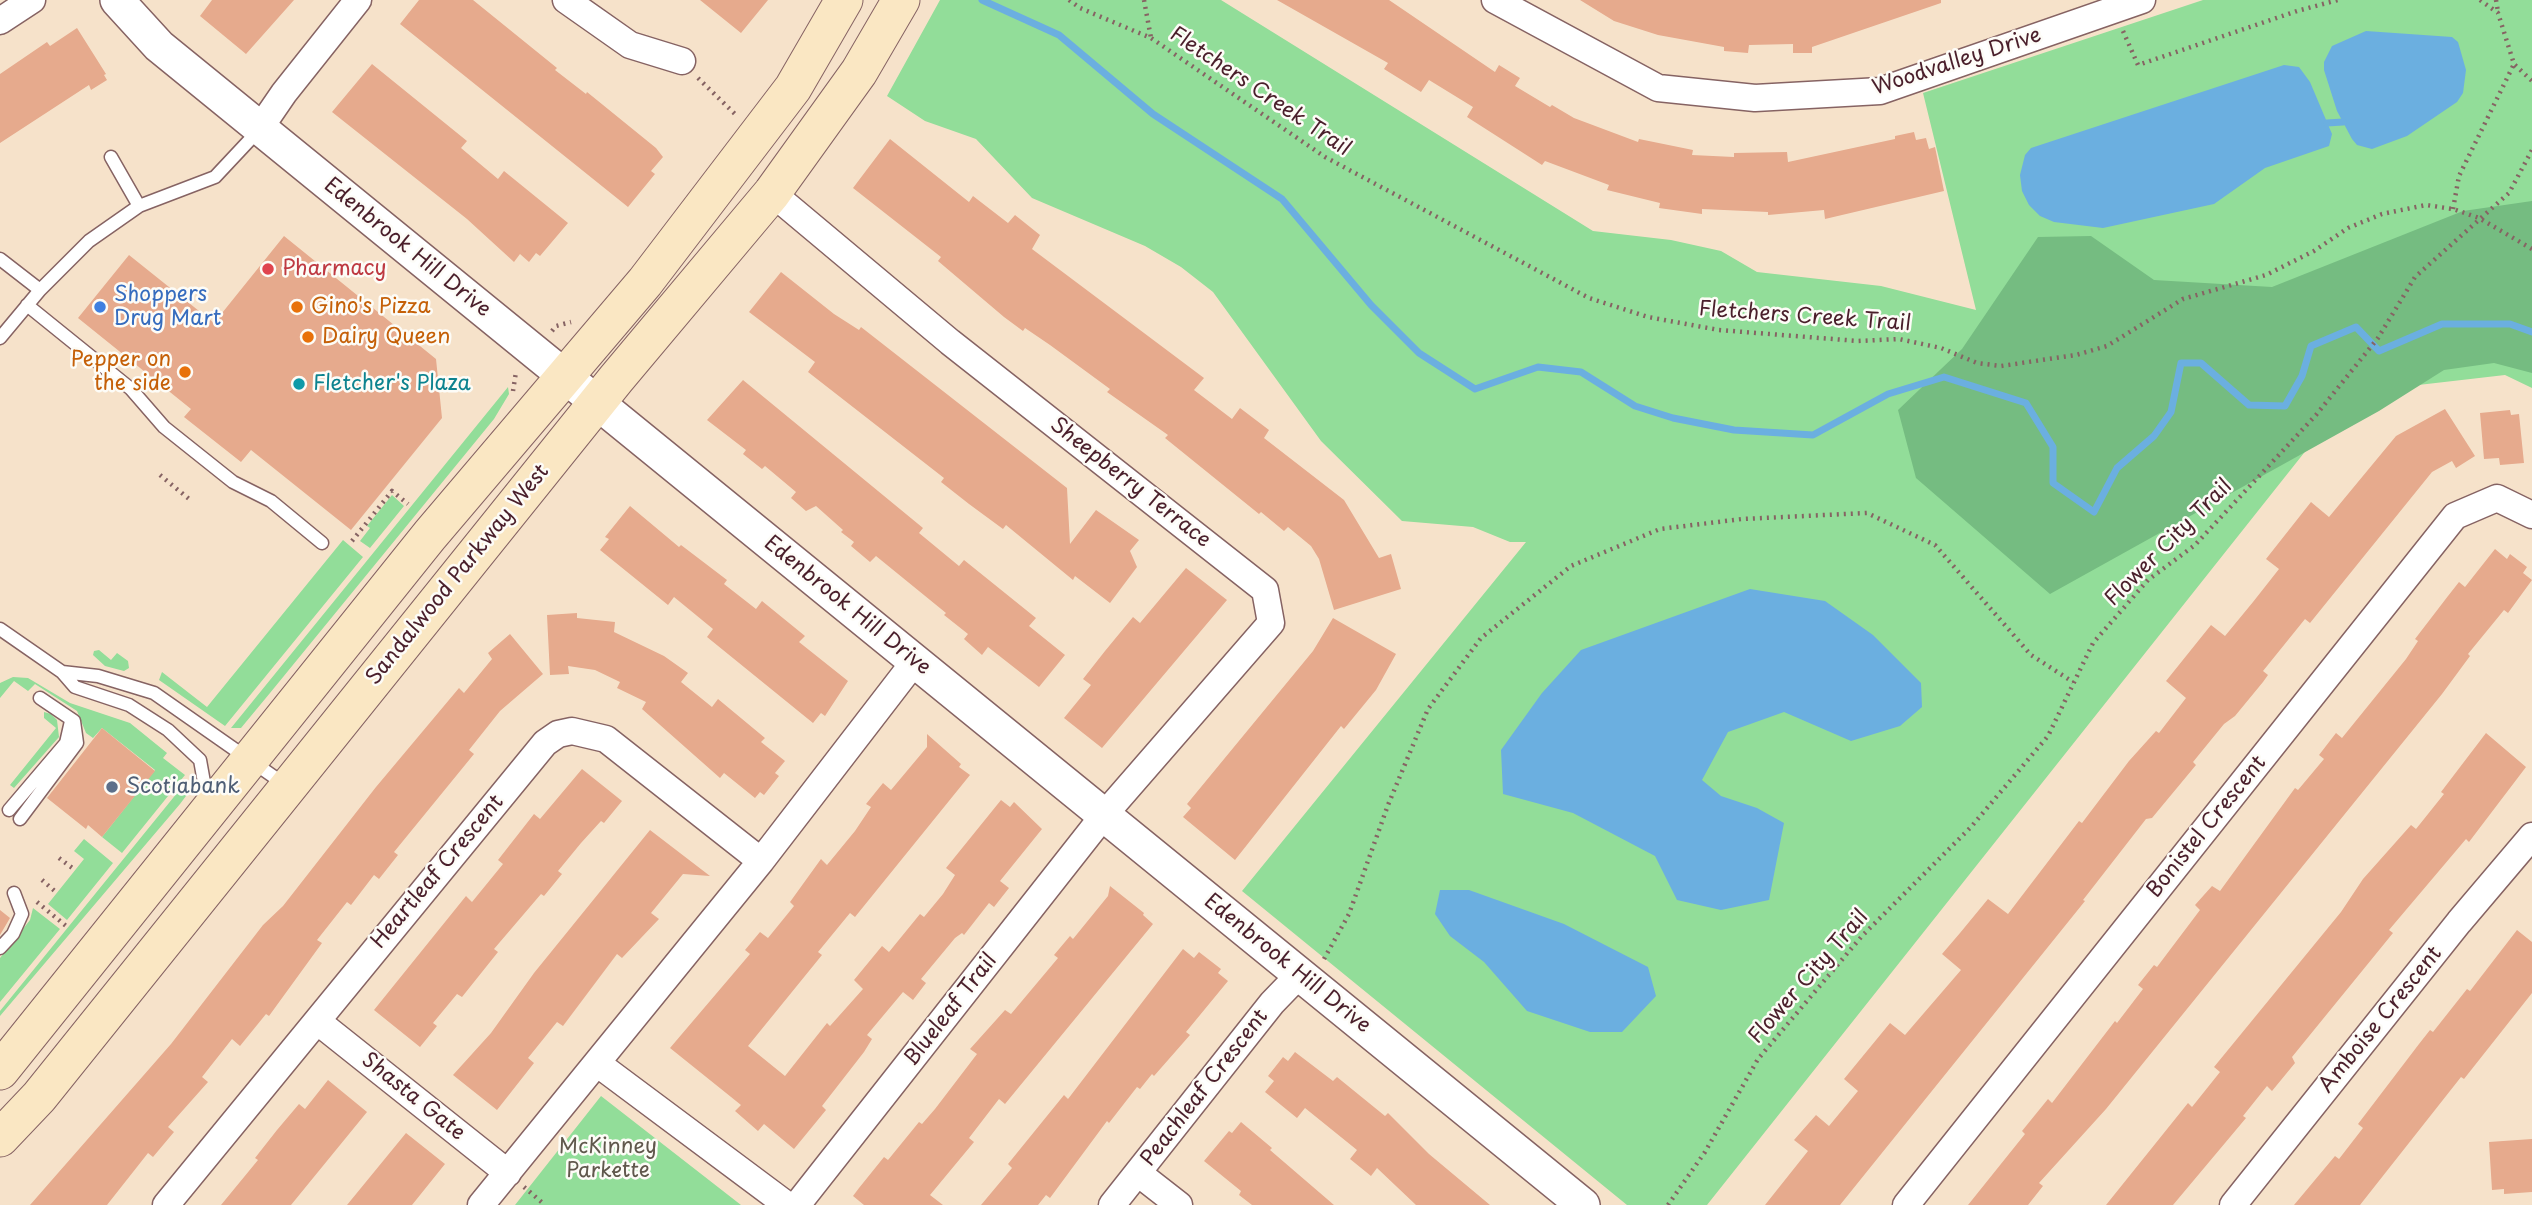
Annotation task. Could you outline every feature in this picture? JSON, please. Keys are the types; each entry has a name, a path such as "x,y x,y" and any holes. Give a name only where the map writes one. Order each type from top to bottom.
{"main road":[{"name":"Sandalwood Parkway West","path":"0,1071 430,536 566,377 745,155 793,88 841,5"},
{"name":"Sandalwood Parkway West","path":"0,1138 77,1051 597,402 772,193 859,72 892,16"}],"street":[{"path":"0,22 32,0"},
{"name":"Edenbrook Hill Drive","path":"117,0 159,46 1583,1205"},
{"path":"260,128 284,93 358,0"},
{"path":"565,0 630,45 682,61"},
{"name":"Woodvalley Drive","path":"1495,0 1658,88 1755,98 1880,91 2142,0"},
{"name":"Sheepberry Terrace","path":"772,193 950,342 1265,590 1271,623 1104,815"},
{"name":"Bonistel Crescent","path":"1906,1205 2455,516 2497,498 2532,515"},
{"path":"481,1205 761,861 915,661"},
{"name":"Heartleaf Crescent","path":"166,1205 545,744 558,734 572,731 606,739 761,861"},
{"name":"Blueleaf Trail","path":"797,1205 1104,815"},
{"name":"Amboise Crescent","path":"2233,1205 2459,922 2532,836"},
{"name":"Peachleaf Crescent","path":"1112,1205 1272,1003 1300,974"},
{"name":"Shasta Gate","path":"317,1021 508,1173"},
{"path":"598,1064 787,1205"},
{"path":"1138,1173 1179,1205"}],"lane":[{"path":"0,338 40,290 89,241 139,206 215,177 244,150 260,128"},
{"path":"111,157 139,206"},
{"path":"0,259 40,290"},
{"path":"27,305 131,390 164,427 233,482 271,501 322,543"},
{"path":"2,635 62,672 75,687 141,711 193,751 204,771 208,813"},
{"path":"62,672 98,676 154,693 287,786"},
{"path":"20,819 73,751 77,730 70,718 40,698"},
{"path":"9,810 66,743 71,728 70,718"},
{"path":"0,948 13,934 22,914 14,892"}],"path":[{"name":"Fletchers Creek Trail","path":"1069,0 1080,8 1151,38 1325,157 1589,298 1648,317 1719,330 1858,341 1899,339 1941,348 1977,363 2001,366 2076,355 2107,346 2183,299 2266,275 2314,251 2348,228 2382,214 2426,205 2453,209 2479,218 2532,249"},
{"path":"1144,0 1151,38"},
{"path":"2114,10 2138,65 2297,11 2338,0"},
{"path":"2480,0 2498,13"},
{"path":"2496,0 2514,64 2532,81"},
{"path":"682,61 712,95 743,121"},
{"path":"2453,209 2459,176 2514,64"},
{"name":"Flower City Trail","path":"1668,1205 1706,1152 1758,1059 1862,936 1971,827 2048,736 2093,643 2148,580 2195,545 2316,415 2378,338 2415,277 2509,193 2532,150"},
{"path":"160,475 189,499"},
{"path":"352,541 392,491 408,504"},
{"path":"1300,974 1324,959 1349,914 1388,805 1428,709 1481,638 1571,566 1660,529 1742,519 1867,513 1935,545 2031,655 2073,682"},
{"path":"59,858 75,870"},
{"path":"42,880 57,892"},
{"path":"31,903 36,902 66,926"}],"green space":[{"path":"940,0 1221,0 1593,231 1671,240 1721,251 1757,272 1881,286 1976,310 1923,93 2203,0 2532,0 2532,388 2505,375 2401,387 2323,429 1707,1205 1627,1205 1242,891 1526,542 1510,542 1473,527 1402,521 1321,441 1213,292 1181,267 1145,246 1032,198 976,139 925,121 887,96"},
{"path":"2532,201 2532,373 2494,363 2444,370 2379,411 2050,594 1916,478 1898,410 1962,349 2038,237 2091,236 2154,280 2272,287 2463,211"},
{"path":"508,387 509,394 494,419 241,728 231,728"},
{"path":"392,495 404,506 370,548 360,541 370,528 367,526"},
{"path":"343,540 363,557 225,726 159,680 162,672 207,707"},
{"path":"99,650 111,660 117,653 128,661 129,668 124,671 105,666 93,655 94,651"},
{"path":"13,677 28,678 70,703 130,723 167,753 163,758 185,775 122,853 102,837 155,770 102,728 93,738 86,733 77,711 35,684 28,691 14,681 0,698 0,683"},
{"path":"44,712 57,720 59,737 14,788 10,785 56,728 44,718"},
{"path":"186,782 192,788 180,804 0,1016 0,1011"},
{"path":"84,839 113,863 67,920 48,904 84,859 74,851"},
{"path":"33,908 60,929 0,1002 0,958 30,920"},
{"name":"McKinney Parkette","path":"601,1096 741,1205 515,1205"}],"water":[{"path":"2366,31 2452,37 2458,42 2466,70 2463,93 2457,102 2407,136 2372,149 2357,145 2352,139 2337,111 2324,70 2324,62 2332,46"},
{"path":"2284,65 2299,67 2310,82 2332,134 2329,146 2265,168 2214,204 2103,228 2054,222 2040,216 2029,205 2022,191 2020,175 2025,155 2031,148"},
{"path":"1750,589 1825,601 1873,635 1921,683 1922,707 1900,726 1851,741 1784,712 1728,732 1702,780 1721,796 1757,808 1784,823 1769,900 1721,910 1677,900 1655,856 1573,813 1503,794 1501,750 1542,693 1581,650"},
{"path":"1440,890 1469,890 1564,924 1648,967 1656,996 1622,1032 1590,1032 1527,1011 1484,962 1450,936 1435,914"}],"building":[{"path":"212,0 294,0 246,54 200,16"},
{"path":"419,0 473,0 557,68 555,70 586,94 587,92 656,148 663,157 651,171 655,174 628,207 400,24"},
{"path":"700,0 768,0 741,33"},
{"path":"1277,0 1389,0 1495,72 1499,65 1520,78 1515,86 1550,107 1552,105 1574,118 1638,142 1639,139 1693,150 1692,155 1734,157 1734,153 1787,152 1788,162 1895,139 1895,136 1914,132 1916,140 1926,138 1929,149 1935,147 1944,191 1825,219 1824,210 1768,215 1768,212 1702,209 1702,214 1659,208 1660,203 1607,190 1609,185 1545,161 1542,165 1467,117 1473,107 1429,80 1421,92 1384,69 1388,63"},
{"path":"1580,0 1941,0 1941,3 1812,47 1812,53 1793,53 1793,44 1749,45 1748,53 1724,51 1724,47 1658,35 1614,21"},
{"path":"77,28 106,74 104,75 107,80 91,90 89,85 0,143 0,74 47,42 50,46"},
{"path":"372,64 467,141 461,148 498,179 504,171 568,223 540,256 536,253 529,262 520,254 514,262 467,219 332,112"},
{"path":"890,139 969,202 973,196 1008,223 1015,215 1040,235 1032,249 1204,378 1194,390 1232,419 1240,408 1269,430 1264,438 1344,500 1379,558 1391,554 1401,589 1334,610 1319,559 1311,546 1288,527 1284,531 1261,512 1259,514 1165,438 1168,435 1107,392 1110,389 1025,328 1023,331 1004,317 938,261 941,257 853,188"},
{"name":"Fletcher's Plaza","path":"284,236 436,359 442,418 351,530 251,450 241,462 184,417 191,409 78,318 129,255 214,323"},
{"path":"781,272 834,314 859,330 861,327 1067,488 1070,544 1096,510 1139,540 1130,551 1137,567 1110,603 1075,576 1073,580 1006,525 1003,529 969,504 941,482 944,478 808,372 815,362 749,312"},
{"path":"743,380 923,528 919,533 959,566 964,560 1036,618 1029,626 1065,655 1039,687 988,647 982,655 964,639 968,634 944,615 946,613 876,556 870,562 851,546 854,542 841,532 843,530 816,506 806,511 791,498 796,492 765,466 762,469 743,454 746,450 707,420"},
{"path":"2445,409 2475,456 2456,468 2452,461 2432,472 2310,623 2305,619 2263,671 2268,675 2263,682 2235,716 2224,724 2193,762 2196,765 2152,818 2146,819 2083,900 2085,901 1840,1205 1765,1205 1808,1151 1794,1140 1816,1115 1829,1126 1858,1091 1844,1079 1890,1023 1905,1035 1961,970 1942,954 1988,899 2008,914 2129,761 2156,731 2159,733 2186,698 2166,681 2211,625 2225,636 2253,602 2279,569 2266,559 2311,502 2329,517 2396,436"},
{"path":"2510,410 2511,415 2519,414 2524,463 2500,465 2499,458 2484,459 2480,413"},
{"path":"630,506 679,547 681,545 727,580 724,584 756,609 762,601 805,636 799,642 848,681 825,716 821,713 813,723 707,637 713,629 674,597 668,605 600,550 609,539 605,537"},
{"path":"2495,549 2507,559 2510,554 2527,567 2523,573 2532,580 2508,613 2504,610 2468,654 2470,656 2442,694 2106,1109 2039,1183 2043,1186 2028,1205 1968,1205 2025,1134 2022,1131 2048,1099 2052,1103 2143,989 2138,985 2154,965 2157,967 2200,910 2195,905 2212,886 2220,891 2295,788 2298,790 2324,759 2319,755 2336,733 2342,738 2406,659 2418,641 2415,639 2459,582 2465,587"},
{"path":"1186,568 1227,600 1102,748 1064,718 1091,685 1083,679 1105,651 1133,617 1140,623"},
{"path":"577,613 577,618 615,622 614,632 664,656 688,673 681,682 712,707 718,699 765,738 761,742 785,761 775,773 779,776 764,795 760,792 755,798 724,773 720,778 642,709 646,702 617,688 620,682 595,670 568,666 569,674 550,675 547,615"},
{"path":"1333,618 1396,654 1376,690 1344,729 1341,726 1235,860 1183,817 1191,808 1187,804 1313,651"},
{"path":"510,634 543,674 500,711 469,750 474,754 394,852 398,855 379,879 374,875 351,905 347,902 317,940 322,943 269,1016 266,1014 240,1046 232,1039 202,1077 208,1082 168,1127 174,1132 153,1157 148,1153 107,1205 30,1205 171,1044 263,925 283,906 376,787 459,688 464,693 492,659 488,653"},
{"path":"102,728 155,771 102,837 88,825 86,829 47,798"},
{"path":"2486,733 2526,767 2469,842 2466,839 2389,930 2393,933 2292,1057 2295,1063 2272,1091 2267,1086 2243,1116 2246,1118 2173,1205 2106,1205 2188,1103 2192,1107 2220,1072 2214,1067 2341,912 2363,879 2411,825 2416,829"},
{"path":"927,734 970,775 855,917 850,913 818,952 822,955 748,1046 785,1076 827,1023 830,1026 863,989 854,980 882,946 889,952 920,914 924,917 943,894 955,875 946,868 1001,800 1010,807 1014,802 1042,829 1000,881 1009,888 994,907 989,903 964,935 962,933 955,938 921,979 926,983 913,1000 903,992 867,1035 872,1039 864,1052 822,1106 826,1110 794,1149 764,1124 758,1131 735,1111 741,1105 670,1048 750,954 745,950 760,932 768,938 794,906 790,902 821,859 827,865 855,831 871,807 866,804 883,783 891,790 927,747"},
{"path":"582,769 622,801 604,823 601,821 581,843 558,871 562,874 544,896 541,894 494,949 498,952 462,997 457,994 433,1023 437,1026 420,1047 374,1010 466,896 472,902 503,864 498,860 534,814 540,819"},
{"path":"650,830 710,876 683,874 651,913 659,919 622,958 617,954 563,1026 557,1022 528,1058 534,1063 497,1110 453,1075 491,1033 534,973"},
{"path":"1110,886 1144,913 1153,924 1005,1104 999,1099 969,1138 974,1142 930,1195 943,1205 864,1205 853,1196 859,1188 884,1157 888,1160 919,1122 922,1124 935,1109 977,1054 970,1049 1005,1010 1011,1014 1058,958 1054,955 1070,936 1073,939 1108,896"},
{"path":"0,910 10,918 0,935"},
{"path":"2517,930 2532,942 2532,993 2464,1079 2461,1077 2360,1205 2294,1205 2335,1156 2339,1159 2363,1128 2358,1124 2419,1044 2430,1030 2433,1032 2467,989 2470,991"},
{"path":"1183,949 1194,958 1199,952 1221,969 1218,973 1228,981 1186,1032 1190,1035 1154,1076 1152,1074 1140,1089 1137,1087 1109,1123 1107,1121 1050,1198 1046,1195 1038,1205 981,1205 1012,1168 1008,1164 1064,1095 1068,1099"},
{"path":"1295,1052 1333,1081 1337,1077 1385,1116 1388,1113 1429,1154 1490,1205 1416,1205 1377,1168 1371,1176 1350,1159 1357,1150 1305,1108 1297,1118 1265,1092 1274,1081 1268,1076 1283,1057 1288,1061"},
{"path":"328,1080 367,1112 291,1205 221,1205 299,1104 305,1109"},
{"path":"1241,1122 1334,1205 1252,1205 1239,1195 1241,1191 1204,1161 1229,1131 1232,1133"},
{"path":"406,1133 445,1164 412,1205 347,1205"},
{"path":"2532,1139 2532,1192 2504,1194 2504,1189 2492,1190 2489,1142"}],"waterway":[{"path":"982,0 1059,35 1153,114 1282,199 1371,305 1419,353 1475,389 1538,367 1581,372 1635,406 1673,418 1734,430 1813,435 1888,394 1944,377 2026,403 2053,447 2053,483 2094,512 2117,468 2154,436 2171,412 2181,363 2201,363 2249,405 2285,406 2302,376 2311,346 2356,327 2379,351 2442,324 2510,324 2532,332"},
{"path":"2327,123 2343,122"}],"place":[{"name":"Pharmacy","path":"268,269"},
{"name":"Shoppers Drug Mart","path":"100,307"},
{"name":"Gino's Pizza","path":"297,307"},
{"name":"Dairy Queen","path":"308,337"},
{"name":"Pepper on the side","path":"185,372"},
{"name":"Fletcher's Plaza","path":"299,384"},
{"name":"Scotiabank","path":"112,787"}]}
